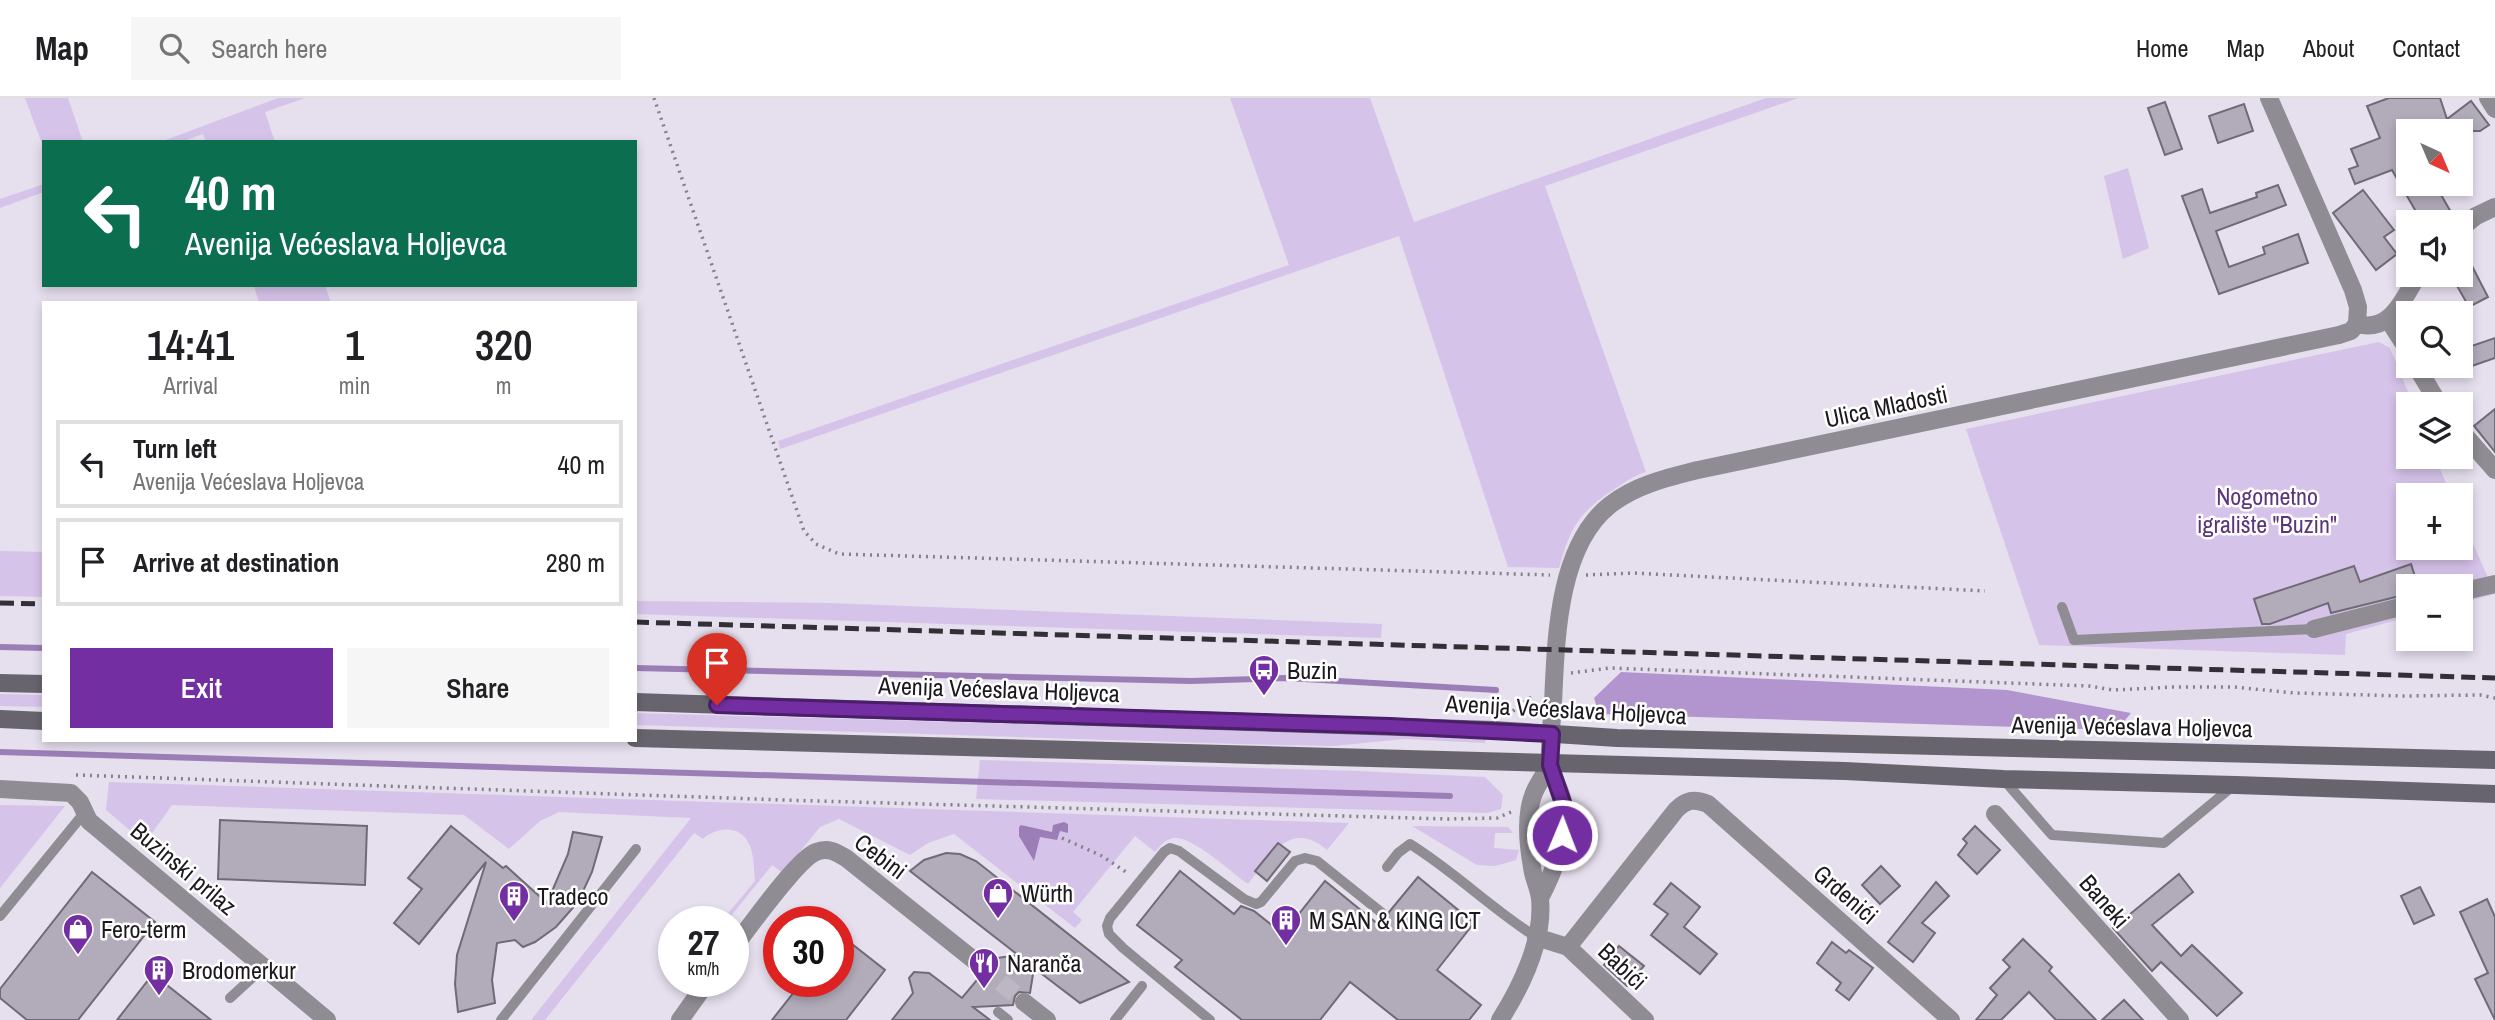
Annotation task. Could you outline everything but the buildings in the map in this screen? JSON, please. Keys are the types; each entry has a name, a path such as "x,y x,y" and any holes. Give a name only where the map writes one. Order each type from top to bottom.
{"main road":[{"path":"0,683 42,684"},
{"name":"Avenija Većeslava Holjevca","path":"637,702 1369,725 1617,738 2495,760"},
{"path":"0,719 42,721"},
{"path":"637,738 1845,771 2003,779 2495,794"}],"street":[{"path":"2269,98 2353,290 2358,307 2357,324"},
{"path":"2488,98 2495,109"},
{"path":"2473,218 2495,207"},
{"path":"2396,331 2388,319 2410,287"},
{"name":"Ulica Mladosti","path":"1550,765 1554,675 1568,575 1583,537 1599,516 1628,493 1660,480 2339,335 2351,331 2357,324 2375,327 2388,319"},
{"path":"2473,445 2495,470"},
{"path":"2473,589 2495,584"},
{"path":"2314,629 2396,609"},
{"path":"1540,898 1560,849 1564,813 1560,790 1550,765"},
{"path":"1500,1020 1518,987 1536,937 1540,898 1532,869 1529,810 1533,794 1550,765"},
{"name":"Buzinski prilaz","path":"0,789 66,792 75,797 89,821 327,1020"},
{"name":"Grdenići","path":"1568,947 1683,803 1692,800 1708,804 1951,1020"},
{"name":"Baneki","path":"1995,814 2180,1020"},
{"name":"Cebini","path":"749,928 805,858 824,849 834,850 980,965"},
{"path":"1536,937 1568,947"},
{"name":"Babići","path":"1568,947 1645,1020"},
{"path":"680,1020 696,997"},
{"path":"1024,1002 1047,1020"}],"lane":[{"path":"2062,607 2074,640 2314,629"},
{"path":"2003,779 2052,835 2164,843 2236,785"},
{"path":"0,916 85,812"},
{"path":"1387,867 1398,853 1410,844 1431,857 1507,919 1536,937"},
{"path":"1210,1020 1123,948 1109,934 1107,926 1110,918 1170,848 1179,851 1244,899 1256,904 1261,902 1295,861 1305,858 1317,861 1382,913"},
{"path":"502,1020 636,849"},
{"path":"230,998 264,967"},
{"path":"1115,1020 1142,986"},
{"path":"998,1012 1008,1020"}],"path":[{"path":"654,98 804,531 816,544 839,554 1568,575 1633,573 1985,591"},
{"path":"1505,711 1516,711 1537,692 1545,674 1610,668 2089,686 2113,690 2234,687 2294,693 2480,695 2495,698"},
{"path":"69,775 1434,819 1497,818 1517,811"},
{"path":"1062,838 1102,856 1140,881"}],"green space":[{"path":"25,98 68,98 82,140 42,140 42,144"},
{"path":"278,98 305,98 265,112 274,140 205,140 203,134 186,140 165,140"},
{"path":"1230,98 1370,98 1414,222 1766,98 1798,98 1545,186 1646,472 1619,486 1585,513 1568,541 1559,568 1508,567 1399,236 780,449 778,441 1289,265"},
{"path":"2128,168 2149,248 2123,259 2104,176"},
{"path":"42,185 42,193 0,208 0,199"},
{"path":"255,287 326,287 330,301 258,301"},
{"name":"Nogometno igralište \"Buzin\"","path":"2379,342 2390,348 2396,363 2396,378 2402,378 2408,392 2396,392 2396,469 2440,469 2446,483 2396,483 2396,560 2473,560 2473,544 2495,594 2473,600 2473,574 2396,574 2396,620 2346,634 2345,655 2039,645 1966,429"},
{"path":"0,551 42,552 42,597 0,596"},
{"path":"637,601 828,603 1382,624 1381,638 637,614"},
{"path":"0,694 42,695 42,707 0,706"},
{"path":"637,713 1486,737 1485,743 1404,739 1333,746 637,725"},
{"path":"980,760 1485,777 1503,795 1501,809 1487,813 976,799"},
{"path":"109,782 1349,823 1327,850 1314,841 1302,838 1282,845 1272,853 1248,884 1190,842 1173,838 1155,852 1135,836 1073,912 1082,920 1075,928 954,834 928,843 910,855 839,819 820,827 783,873 772,865 739,906 734,906 755,881 748,842 744,836 733,830 720,830 703,839 694,833 545,1020 531,1020 691,818 559,812 540,821 509,849 464,815 172,805 145,843 106,810"},
{"path":"0,805 65,806 0,888"},
{"path":"1537,815 1554,816 1547,858 1541,855"},
{"path":"1412,826 1508,827 1513,833 1495,833 1494,848 1519,850 1516,860 1495,866 1477,865"}],"shaded area":[{"path":"1621,672 2007,690 2131,713 2117,730 1599,714 1594,698"},
{"path":"1064,822 1068,824 1068,833 1060,831 1057,840 1040,837 1034,861 1019,836 1019,827 1021,825 1052,832 1053,825"}],"waterway":[{"path":"0,647 42,648"},
{"path":"637,668 1191,681 1286,678 1496,690"},
{"path":"0,752 1450,796"}],"tunnel":[{"path":"980,965 1024,1002"}],"railway":[{"path":"0,603 42,604"},
{"path":"637,622 2495,678"}],"place":[{"name":"Buzin","path":"1264,697"},
{"name":"Würth","path":"998,920"},
{"name":"Tradeco","path":"514,923"},
{"name":"M SAN & KING ICT","path":"1286,947"},
{"name":"Fero-term","path":"78,956"},
{"name":"Naranča","path":"984,990"},
{"name":"Brodomerkur","path":"159,997"}],"route":[{"path":"717,705 1390,726 1552,734 1550,765 1563,803 1562,835"}]}
